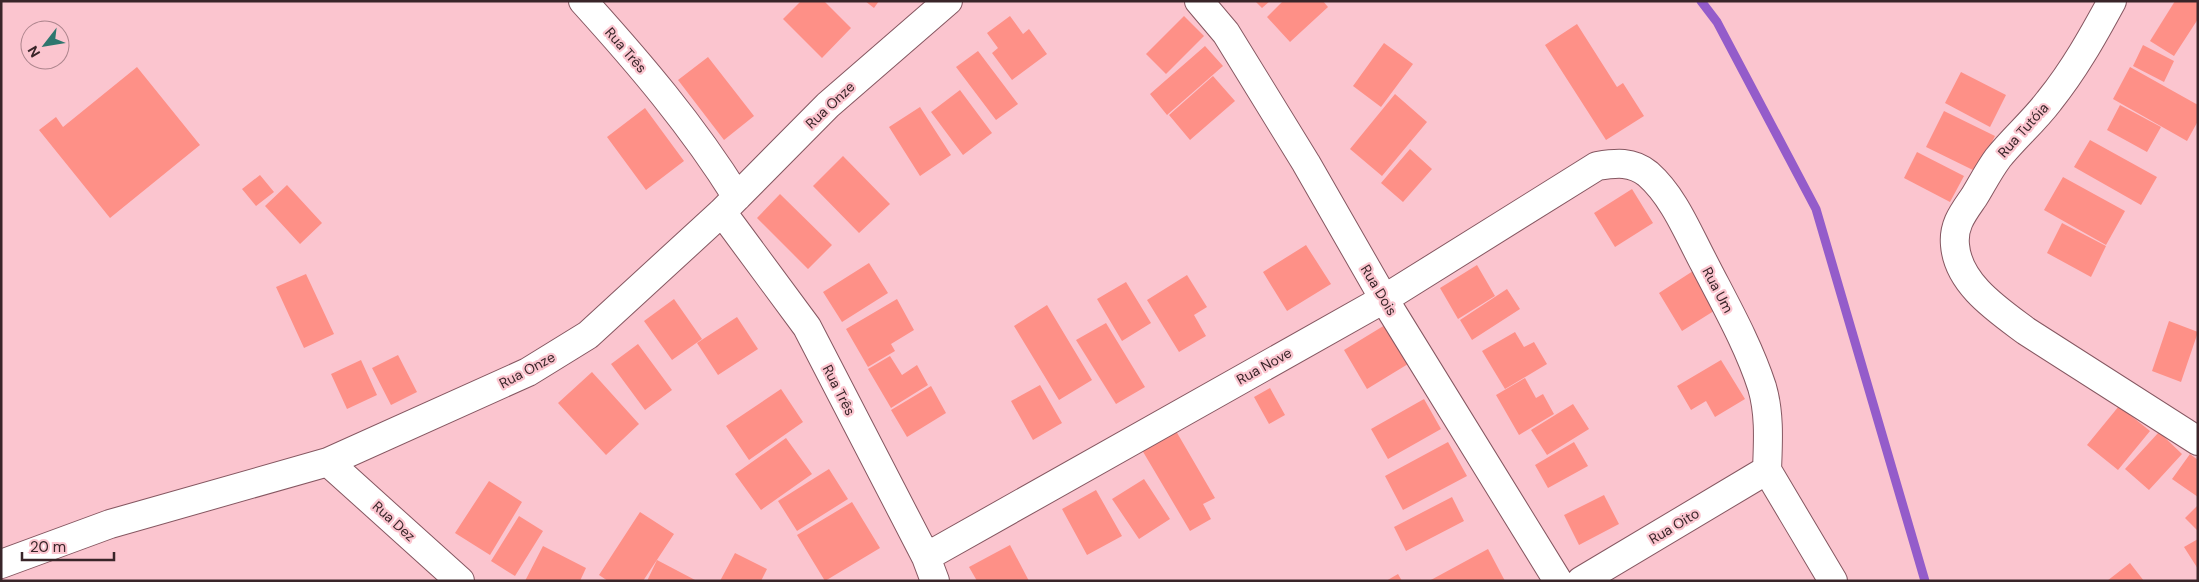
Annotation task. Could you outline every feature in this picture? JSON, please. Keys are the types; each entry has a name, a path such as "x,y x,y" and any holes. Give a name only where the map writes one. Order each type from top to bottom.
{"street":[{"name":"Rua Três","path":"583,1 638,62 708,151 729,204 807,327 931,569"},
{"name":"Rua Onze","path":"1,564 110,524 328,462 528,372 588,335 729,204 828,105 948,1"},
{"name":"Rua Dois","path":"1199,1 1226,33 1306,163 1384,299 1558,581"},
{"name":"Rua Tutóia","path":"2112,1 2085,50 2049,102 1998,158 1957,223 1955,244 1961,265 1984,298 2026,331 2198,441"},
{"name":"Rua Um","path":"1597,166 1617,163 1631,164 1647,173 1670,198 1742,337 1762,388 1769,426 1767,470"},
{"name":"Rua Nove","path":"931,569 1384,299 1597,166"},
{"name":"Rua Dez","path":"328,462 460,581"},
{"name":"Rua Oito","path":"1581,581 1767,470"},
{"path":"1767,470 1833,581"}],"building":[{"path":"801,1 824,1 851,28 822,58 783,19"},
{"path":"865,1 879,1 874,8"},
{"path":"1255,1 1270,1 1262,8"},
{"path":"1283,1 1323,1 1328,7 1290,42 1267,17"},
{"path":"2175,1 2198,1 2198,19 2174,56 2150,41"},
{"path":"1010,16 1023,34 1029,29 1047,54 1012,80 992,53 998,48 987,33"},
{"path":"1184,16 1204,36 1166,74 1146,54"},
{"path":"1577,24 1617,87 1623,83 1644,116 1606,140 1545,45"},
{"path":"1384,43 1413,64 1381,107 1353,86"},
{"path":"2143,45 2174,61 2164,82 2133,66"},
{"path":"1205,46 1223,66 1167,115 1150,94"},
{"path":"978,51 1018,104 996,120 956,67"},
{"path":"708,57 754,116 724,140 678,80"},
{"path":"137,67 200,145 110,218 39,130 56,117 63,127"},
{"path":"2130,67 2198,105 2198,121 2187,141 2113,99"},
{"path":"1961,72 2006,95 1990,127 1945,103"},
{"path":"1213,76 1235,101 1190,140 1169,115"},
{"path":"960,90 992,133 963,155 931,112"},
{"path":"1395,94 1427,122 1382,176 1350,149"},
{"path":"2120,105 2161,127 2147,152 2107,130"},
{"path":"920,107 951,155 920,176 889,127"},
{"path":"645,108 684,161 646,190 607,137"},
{"path":"1944,111 1995,136 1977,172 1926,147"},
{"path":"2090,140 2157,177 2141,205 2074,167"},
{"path":"1410,149 1432,169 1403,202 1381,183"},
{"path":"1917,152 1964,176 1950,202 1904,178"},
{"path":"843,156 890,204 859,233 813,186"},
{"path":"260,175 274,192 256,206 242,189"},
{"path":"2063,177 2125,211 2106,245 2044,210"},
{"path":"287,185 322,223 300,244 265,206"},
{"path":"1632,189 1653,223 1615,247 1594,213"},
{"path":"780,194 832,245 808,269 757,218"},
{"path":"2062,223 2106,246 2091,277 2047,253"},
{"path":"1306,245 1331,284 1287,311 1263,272"},
{"path":"869,263 888,293 842,322 823,292"},
{"path":"1477,265 1495,296 1458,319 1440,288"},
{"path":"1693,271 1717,309 1682,331 1659,293"},
{"path":"306,274 334,334 304,348 276,287"},
{"path":"1187,275 1207,307 1194,315 1206,336 1179,352 1147,300"},
{"path":"1126,282 1151,323 1122,341 1097,299"},
{"path":"1507,289 1520,309 1472,340 1460,320"},
{"path":"674,299 702,339 672,360 644,321"},
{"path":"897,299 914,330 891,344 895,351 868,367 846,329"},
{"path":"1047,305 1092,380 1059,400 1014,326"},
{"path":"737,317 758,349 718,375 697,343"},
{"path":"2169,321 2198,332 2181,382 2152,371"},
{"path":"1106,323 1145,387 1116,404 1076,340"},
{"path":"1385,325 1408,364 1367,389 1344,350"},
{"path":"1515,332 1524,347 1534,342 1547,364 1505,389 1482,351"},
{"path":"638,344 672,390 645,410 611,364"},
{"path":"398,355 417,392 391,405 372,368"},
{"path":"890,356 902,375 917,365 928,385 891,408 868,369"},
{"path":"361,360 377,395 347,409 331,374"},
{"path":"1721,360 1745,399 1715,417 1706,401 1691,410 1677,386"},
{"path":"592,372 639,424 606,455 558,403"},
{"path":"1525,378 1536,398 1543,394 1554,414 1519,435 1496,395"},
{"path":"1040,385 1062,423 1033,440 1011,401"},
{"path":"931,386 946,413 907,437 891,410"},
{"path":"1270,388 1285,415 1269,424 1254,397"},
{"path":"781,389 803,422 749,460 726,426"},
{"path":"1424,399 1441,429 1388,459 1371,429"},
{"path":"1573,404 1589,429 1547,455 1531,430"},
{"path":"2119,406 2150,431 2118,470 2087,445"},
{"path":"1176,431 1215,498 1203,504 1211,519 1190,531 1142,450"},
{"path":"2159,432 2182,454 2149,490 2125,469"},
{"path":"786,438 812,474 761,510 735,474"},
{"path":"1448,442 1467,476 1403,510 1385,476"},
{"path":"1574,442 1588,466 1548,488 1535,465"},
{"path":"2190,454 2198,460 2198,497 2172,479"},
{"path":"829,469 848,499 797,531 778,501"},
{"path":"1144,479 1170,519 1139,539 1112,499"},
{"path":"489,481 522,502 490,555 455,533"},
{"path":"1096,490 1122,536 1087,555 1062,509"},
{"path":"1604,495 1619,524 1579,545 1564,515"},
{"path":"1452,497 1464,521 1406,551 1394,527"},
{"path":"852,502 880,548 825,581 797,535"},
{"path":"2198,505 2198,531 2185,518"},
{"path":"640,512 674,534 643,581 608,581 599,575"},
{"path":"519,516 543,531 515,576 491,561"},
{"path":"2198,539 2198,569 2184,547"},
{"path":"1010,545 1029,581 977,581 969,567"},
{"path":"543,546 586,568 580,581 525,581"},
{"path":"1488,549 1505,581 1429,581"},
{"path":"735,553 767,569 761,581 720,581"},
{"path":"657,560 697,581 647,581"},
{"path":"2130,563 2144,581 2107,581"},
{"path":"1398,574 1402,581 1386,581"}],"waterway":[{"path":"1701,1 1717,22 1816,209 1925,581"}]}
